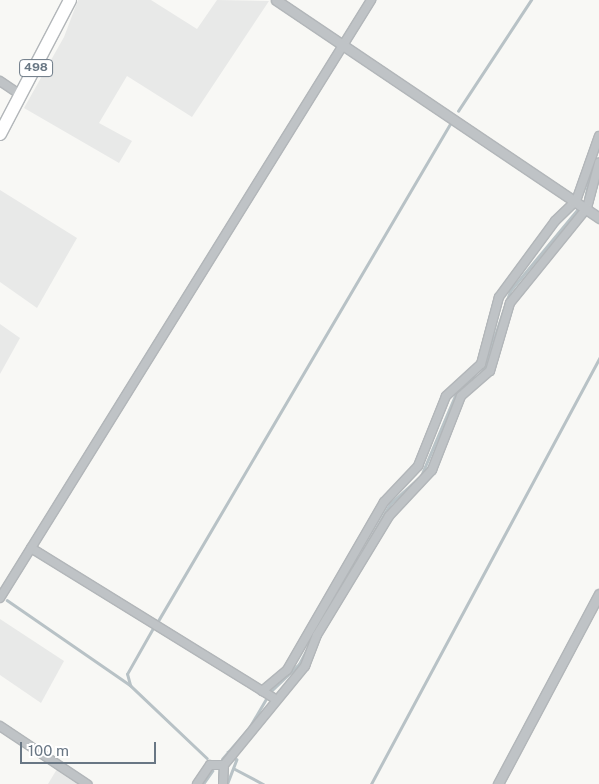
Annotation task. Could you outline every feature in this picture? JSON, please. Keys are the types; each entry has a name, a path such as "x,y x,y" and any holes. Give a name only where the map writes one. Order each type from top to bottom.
{"highway":[{"name":"498","path":"0,134 22,96 70,0"}],"street":[{"path":"276,0 599,218"},
{"path":"0,598 371,0"},
{"path":"0,81 22,96"},
{"path":"262,691 287,670 384,502 418,466 446,396 481,364 505,286 576,201 599,136"},
{"path":"223,784 224,765 274,698 305,666 317,635 389,516 432,470 461,396 490,371 514,297 586,208 599,163"},
{"path":"31,548 274,698"},
{"path":"498,784 599,594"},
{"path":"0,726 87,784"},
{"path":"197,784 210,766 224,765"}],"shaded area":[{"path":"78,0 151,0 197,29 217,0 269,1 192,117 127,76 99,123 132,141 119,163 24,108 64,37"},
{"path":"0,190 77,238 37,308 0,282"},
{"path":"0,324 20,338 0,374"},
{"path":"0,619 64,661 41,703 0,675"},
{"path":"57,769 81,784 48,784"}],"waterway":[{"path":"458,111 531,0"},
{"path":"158,621 450,124"},
{"path":"585,199 591,168"},
{"path":"341,589 390,504 421,476 457,391 482,373 510,291 577,210"},
{"path":"371,784 599,358"},
{"path":"7,600 130,685 207,758"},
{"path":"227,784 236,760 228,752 249,728 270,692 299,664 324,617"},
{"path":"130,685 127,674 152,630"},
{"path":"222,759 228,752"},
{"path":"235,769 263,784"},
{"path":"203,784 212,771"}]}
